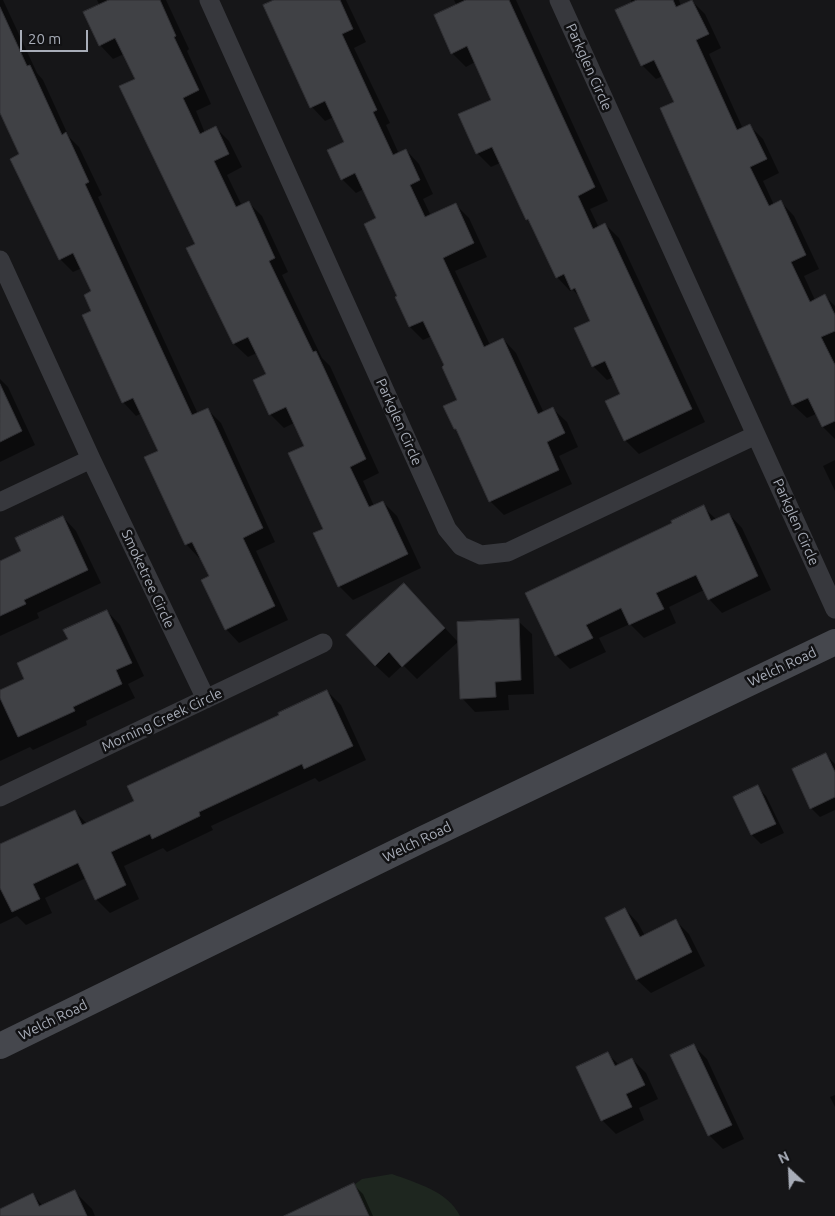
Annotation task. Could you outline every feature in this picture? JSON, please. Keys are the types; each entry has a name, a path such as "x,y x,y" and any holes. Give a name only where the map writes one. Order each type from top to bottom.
{"main road":[{"name":"Welch Road","path":"0,1046 362,868 835,642"}],"street":[{"name":"Parkglen Circle","path":"209,0 446,529 461,546 480,555 508,552 756,435"},
{"name":"Parkglen Circle","path":"559,0 835,609"},
{"name":"Smoketree Circle","path":"0,260 91,459 206,699"},
{"path":"0,502 91,459"},
{"name":"Morning Creek Circle","path":"0,797 323,643"}],"shaded area":[{"path":"392,1174 440,1194 455,1207 460,1216 324,1216 327,1205 362,1179"}],"building":[{"path":"109,0 160,0 176,36 174,37 199,90 183,98 200,134 216,126 229,154 214,161 236,207 249,201 275,258 269,261 313,352 316,351 366,459 350,467 369,507 383,501 408,554 338,587 313,533 323,529 288,453 304,446 286,407 269,415 253,380 266,374 248,337 233,344 186,248 195,244 119,86 135,79 115,38 99,46 83,12"},
{"path":"274,0 340,0 353,29 342,34 377,110 373,112 393,155 406,149 420,180 410,185 425,217 456,203 474,243 443,258 484,347 503,338 538,414 553,407 565,433 547,442 559,470 489,502 456,429 454,429 443,406 457,400 442,367 444,365 423,321 409,327 395,297 397,296 364,224 376,218 355,173 341,180 327,150 344,142 325,101 310,108 263,5"},
{"path":"466,0 509,0 595,187 578,196 593,229 605,223 692,409 624,441 605,401 620,394 605,361 592,367 574,328 590,321 575,288 571,290 564,274 556,278 492,147 476,154 458,114 491,100 467,46 451,54 434,15"},
{"path":"637,0 673,0 676,7 692,0 709,34 696,40 737,130 750,124 767,159 750,167 769,206 781,200 806,255 791,262 810,302 825,294 835,315 835,331 821,337 835,365 835,421 822,427 808,398 792,405 660,108 674,102 654,60 641,66 615,10"},
{"path":"0,7 27,66 30,65 62,135 66,132 89,182 85,184 192,415 208,408 263,528 243,538 275,606 225,630 201,580 209,576 192,542 185,545 144,457 158,451 133,398 122,403 82,315 91,311 84,295 91,291 73,253 59,260 10,159 19,154 0,113"},
{"path":"0,384 22,431 0,442"},
{"path":"704,505 711,521 729,513 758,576 708,600 696,575 656,593 664,609 629,625 621,608 586,625 593,638 555,656 525,593 672,523 671,521"},
{"path":"63,516 88,570 24,600 26,604 0,616 0,561 21,551 15,538"},
{"path":"404,583 445,628 402,667 389,652 375,666 346,635"},
{"path":"107,610 132,663 116,670 122,684 73,707 75,711 18,737 0,698 0,690 24,679 17,663 68,639 63,630"},
{"path":"519,619 521,680 495,682 496,697 460,699 457,622"},
{"path":"327,690 353,746 304,769 302,764 199,812 200,816 152,839 150,834 111,852 126,885 95,900 78,863 33,884 40,899 12,912 0,888 0,844 75,810 82,825 134,801 127,786 279,715 278,713"},
{"path":"826,753 835,772 835,797 810,809 792,769"},
{"path":"758,785 776,824 751,835 733,797"},
{"path":"625,908 640,937 676,919 692,952 636,980 605,918"},
{"path":"694,1044 732,1125 708,1136 670,1055"},
{"path":"608,1052 615,1066 632,1058 645,1085 626,1094 632,1107 601,1121 576,1067"},
{"path":"354,1183 369,1216 284,1216"},
{"path":"75,1190 87,1216 0,1216 0,1209 33,1193 39,1206"}]}
